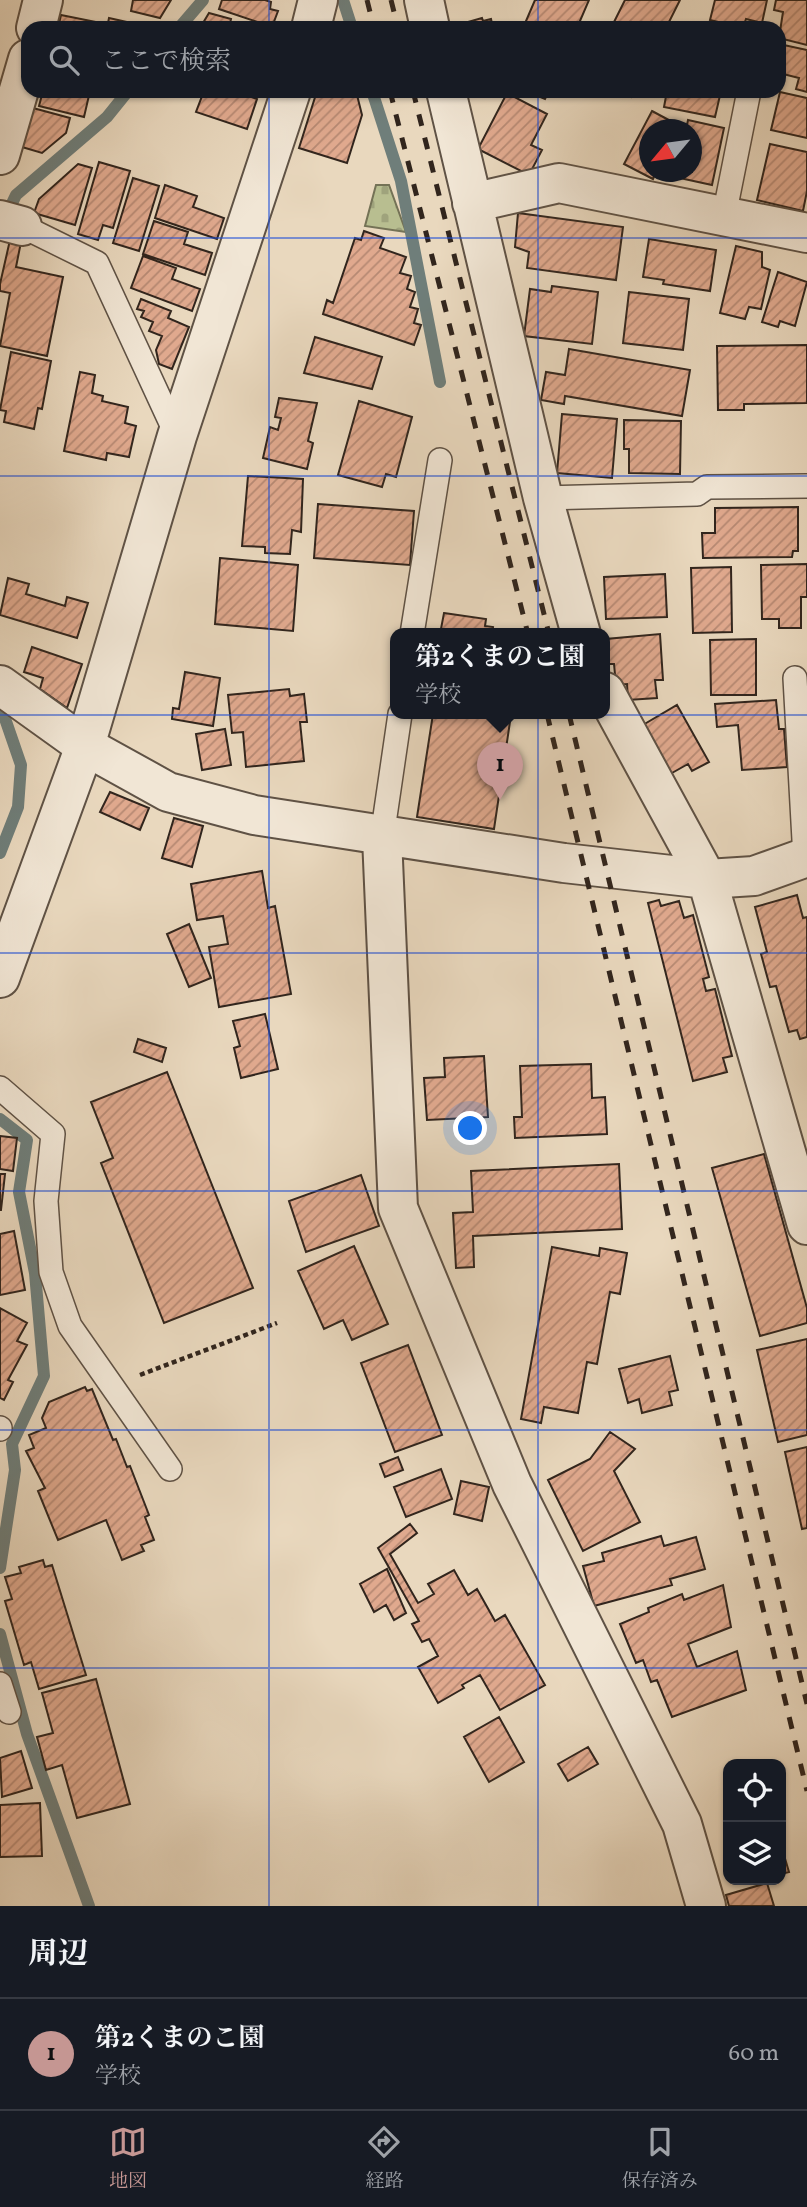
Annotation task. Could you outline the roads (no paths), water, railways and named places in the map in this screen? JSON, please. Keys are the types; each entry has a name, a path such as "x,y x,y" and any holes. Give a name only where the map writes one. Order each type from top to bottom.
{"street":[{"path":"38,21 43,0"},
{"path":"313,21 318,0"},
{"path":"424,0 428,21"},
{"path":"0,155 21,83"},
{"path":"4,955 85,746 177,436 289,98"},
{"path":"448,98 543,498 579,628"},
{"path":"472,202 559,183 807,233"},
{"path":"9,692 85,746 168,792 254,815 382,838 706,879 754,876 806,858"},
{"path":"610,701 706,879 807,1225"},
{"path":"382,838 398,1208 512,1484 682,1824 706,1906"}],"lane":[{"path":"724,216 748,98"},
{"path":"11,223 97,263 177,436"},
{"path":"413,628 440,460"},
{"path":"543,498 697,494 707,487 807,485"},
{"path":"795,678 806,858"},
{"path":"382,838 399,719"},
{"path":"0,1088 53,1134 46,1201 51,1272 70,1326 170,1469"},
{"path":"0,1684 9,1712"}],"waterway":[{"path":"185,21 203,0"},
{"path":"343,0 350,21"},
{"path":"6,216 16,195 107,117 122,98"},
{"path":"374,98 401,181 440,382"},
{"path":"0,704 21,765 18,807 0,853"},
{"path":"0,1119 27,1140 19,1192 35,1273 44,1376 12,1444 15,1470 0,1568"},
{"path":"0,1634 27,1734 89,1906"}],"railway":[{"path":"367,0 372,21"},
{"path":"391,0 396,21"},
{"path":"392,98 526,628"},
{"path":"415,98 547,628"},
{"path":"548,719 807,1791"},
{"path":"570,719 807,1704"}],"place":[{"name":"第2くまのこ園","path":"500,800"}]}
